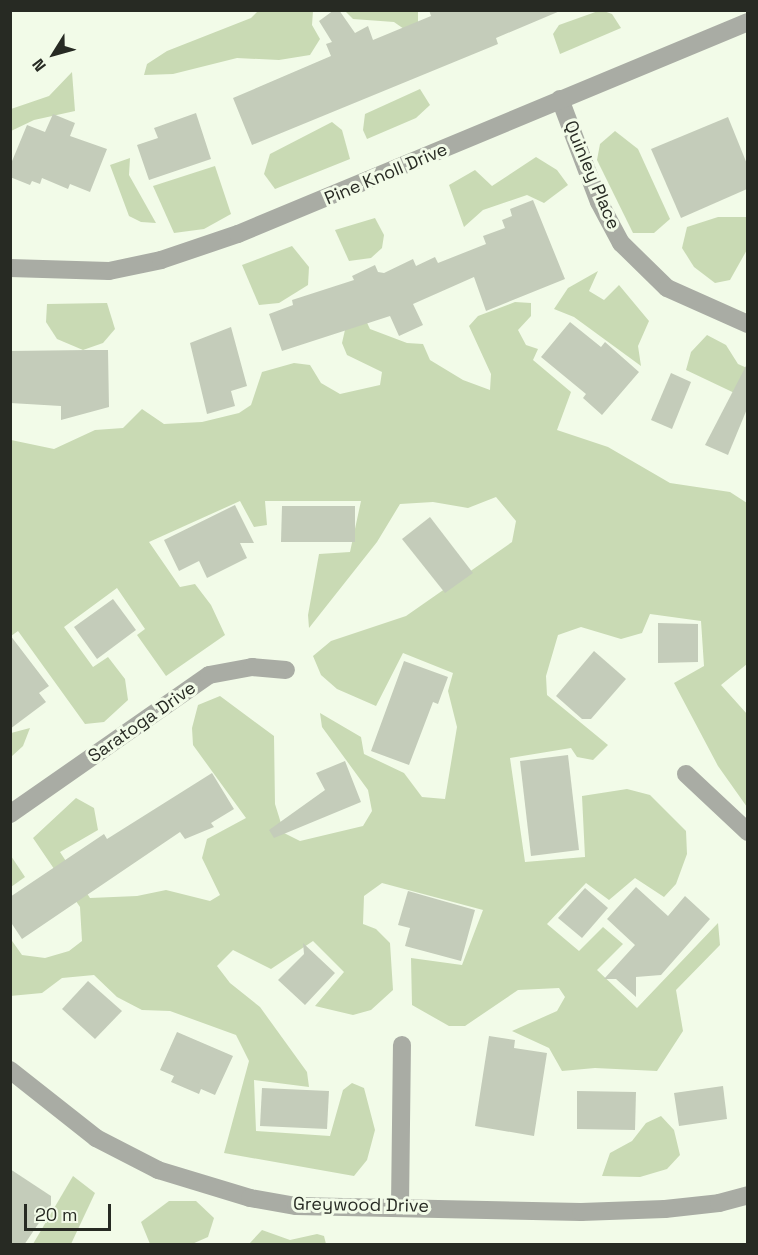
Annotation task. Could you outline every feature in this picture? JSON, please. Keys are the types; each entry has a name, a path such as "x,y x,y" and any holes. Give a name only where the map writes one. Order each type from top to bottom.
{"street":[{"name":"Pine Knoll Drive","path":"10,268 109,271 161,260 297,213 560,99 747,22"},
{"name":"Quinley Place","path":"560,99 599,202 621,243 667,288 747,324"},
{"name":"Saratoga Drive","path":"10,814 209,675 252,667 286,670"},
{"path":"686,774 747,832"},
{"path":"400,1206 402,1045"},
{"name":"Greywood Drive","path":"10,1070 96,1138 158,1170 232,1195 296,1206 400,1206 581,1212 665,1209 719,1203 747,1195"}],"green space":[{"path":"601,10 612,14 621,28 560,54 553,34 559,25"},
{"path":"258,11 313,11 312,25 320,39 310,55 279,60 237,58 173,74 144,75 147,64 167,51 251,18"},
{"path":"345,11 418,11 418,25 404,29 394,22 353,19"},
{"path":"72,72 75,111 34,120 11,131 11,109 49,96"},
{"path":"420,89 430,105 416,118 367,139 363,130 365,114"},
{"path":"332,122 342,130 350,159 275,189 264,174 270,154"},
{"path":"615,131 638,149 670,219 654,233 633,233 597,160 600,144"},
{"path":"536,157 557,170 568,185 544,203 527,195 483,210 464,227 449,185 475,170 492,186"},
{"path":"130,158 129,175 156,223 141,222 129,216 110,165"},
{"path":"215,166 231,214 204,229 174,233 153,186"},
{"path":"718,217 747,217 748,248 730,280 715,283 694,267 682,248 687,227"},
{"path":"375,218 384,235 382,248 371,258 349,261 335,230"},
{"path":"292,246 309,267 308,285 279,303 259,305 242,265"},
{"path":"598,271 589,291 604,300 619,285 649,321 638,346 641,366 574,317 554,309 568,288"},
{"path":"515,302 531,303 531,316 518,330 526,345 538,349 533,360 571,392 557,430 608,447 670,483 730,492 747,503 747,664 721,685 747,714 747,807 718,766 674,683 704,666 701,621 650,614 642,633 621,639 581,627 558,635 546,676 547,695 608,745 593,760 577,757 571,748 510,758 525,862 585,857 582,796 627,789 650,795 686,831 687,854 676,884 664,897 635,878 609,900 586,883 547,924 579,951 603,927 623,944 597,970 637,1008 718,923 720,945 676,990 683,1031 657,1071 595,1068 562,1071 549,1048 512,1031 557,1011 565,997 559,988 518,990 465,1026 449,1026 412,1005 411,958 462,965 483,910 382,883 364,896 363,924 376,929 390,943 393,990 371,1010 353,1015 315,1006 344,972 313,941 271,969 233,950 217,966 230,983 260,1007 307,1072 309,1087 254,1080 256,1131 330,1136 343,1090 352,1083 364,1088 375,1130 367,1160 354,1176 224,1153 249,1061 236,1035 170,1011 142,1010 117,997 94,975 62,978 42,993 10,996 10,938 22,955 45,958 69,951 82,941 80,907 33,838 76,798 94,808 98,830 60,852 90,898 137,896 166,890 210,901 220,895 202,858 207,839 246,818 193,745 192,728 198,705 220,696 274,736 275,804 284,833 300,841 363,826 372,811 368,790 322,727 320,713 361,737 364,754 404,773 422,797 445,799 457,727 448,691 453,673 403,653 376,706 337,689 321,675 313,656 331,641 406,616 512,542 516,521 496,497 468,508 433,502 400,504 377,542 309,628 308,615 319,554 350,552 361,501 265,501 267,525 254,527 240,501 149,542 180,587 195,584 211,605 225,635 166,676 137,635 145,629 117,588 64,627 93,667 108,657 125,679 128,700 104,722 85,724 18,631 11,636 11,440 54,449 95,430 123,428 142,409 164,424 202,422 239,413 251,405 262,372 294,363 310,365 321,383 340,394 380,385 382,372 347,355 342,343 347,321 358,304 370,329 407,343 423,344 430,360 463,380 490,390 491,374 469,326 478,316"},
{"path":"107,303 115,329 103,343 83,350 57,339 46,322 47,304"},
{"path":"707,335 726,345 738,364 747,368 745,398 686,370 691,352"},
{"path":"30,728 23,746 11,757 11,733"},
{"path":"11,856 25,877 10,887"},
{"path":"661,1116 674,1130 680,1155 667,1169 640,1177 602,1176 610,1153 632,1141 646,1123"},
{"path":"73,1176 95,1193 71,1244 33,1244"},
{"path":"169,1201 196,1201 214,1218 208,1237 192,1244 150,1244 141,1222"},
{"path":"262,1230 290,1240 317,1234 324,1236 326,1244 249,1244"}],"building":[{"path":"334,10 339,10 355,33 368,26 373,40 431,16 429,10 560,11 496,38 498,44 252,145 233,98 331,56 326,44 332,42 319,21"},
{"path":"196,113 211,159 149,180 137,145 158,138 154,128"},
{"path":"53,114 75,123 70,136 107,149 90,192 70,184 68,189 42,178 40,184 32,181 30,185 10,177 10,166 27,125 45,132"},
{"path":"728,117 747,164 747,189 681,218 651,149"},
{"path":"533,200 565,279 486,311 474,277 413,304 423,325 399,336 390,316 282,351 269,314 293,305 292,300 354,280 352,276 375,265 378,272 384,273 413,259 416,266 435,257 438,263 486,244 483,236 505,228 502,220 512,216 510,209"},
{"path":"570,322 601,347 605,342 639,372 602,415 583,398 586,394 541,357"},
{"path":"231,327 247,386 231,391 235,406 207,414 190,343"},
{"path":"108,350 109,407 61,420 61,406 10,403 10,351"},
{"path":"747,364 747,409 728,455 705,445"},
{"path":"671,373 691,382 672,429 651,420"},
{"path":"235,505 254,543 240,543 247,558 207,578 199,561 179,571 164,540"},
{"path":"282,506 355,506 355,542 281,542"},
{"path":"430,517 473,573 445,593 402,539"},
{"path":"113,599 136,630 97,659 74,627"},
{"path":"658,623 698,624 698,662 658,663"},
{"path":"10,635 49,686 39,693 46,702 10,729"},
{"path":"594,651 626,679 591,719 582,719 556,696"},
{"path":"404,661 448,677 438,704 433,702 409,765 371,751"},
{"path":"568,755 579,850 531,856 520,761"},
{"path":"345,761 361,802 274,838 269,830 325,790 316,773"},
{"path":"212,773 234,809 211,823 214,827 185,839 180,832 22,939 10,921 10,897 104,834 107,839"},
{"path":"636,887 668,916 685,896 710,919 661,975 636,977 636,997 616,979 604,979 635,945 607,919"},
{"path":"585,888 608,908 582,938 558,918"},
{"path":"408,891 475,910 461,961 405,946 410,928 398,925"},
{"path":"303,943 335,973 305,1005 278,980 304,954"},
{"path":"88,981 122,1011 95,1039 62,1009"},
{"path":"177,1032 233,1056 215,1095 201,1089 199,1094 171,1082 174,1076 160,1070"},
{"path":"489,1036 515,1040 514,1048 547,1053 534,1136 475,1126"},
{"path":"723,1086 727,1119 679,1126 674,1093"},
{"path":"262,1088 329,1091 327,1129 260,1126"},
{"path":"577,1091 636,1092 635,1130 577,1129"},
{"path":"10,1169 51,1196 51,1205 24,1245 10,1245"}]}
